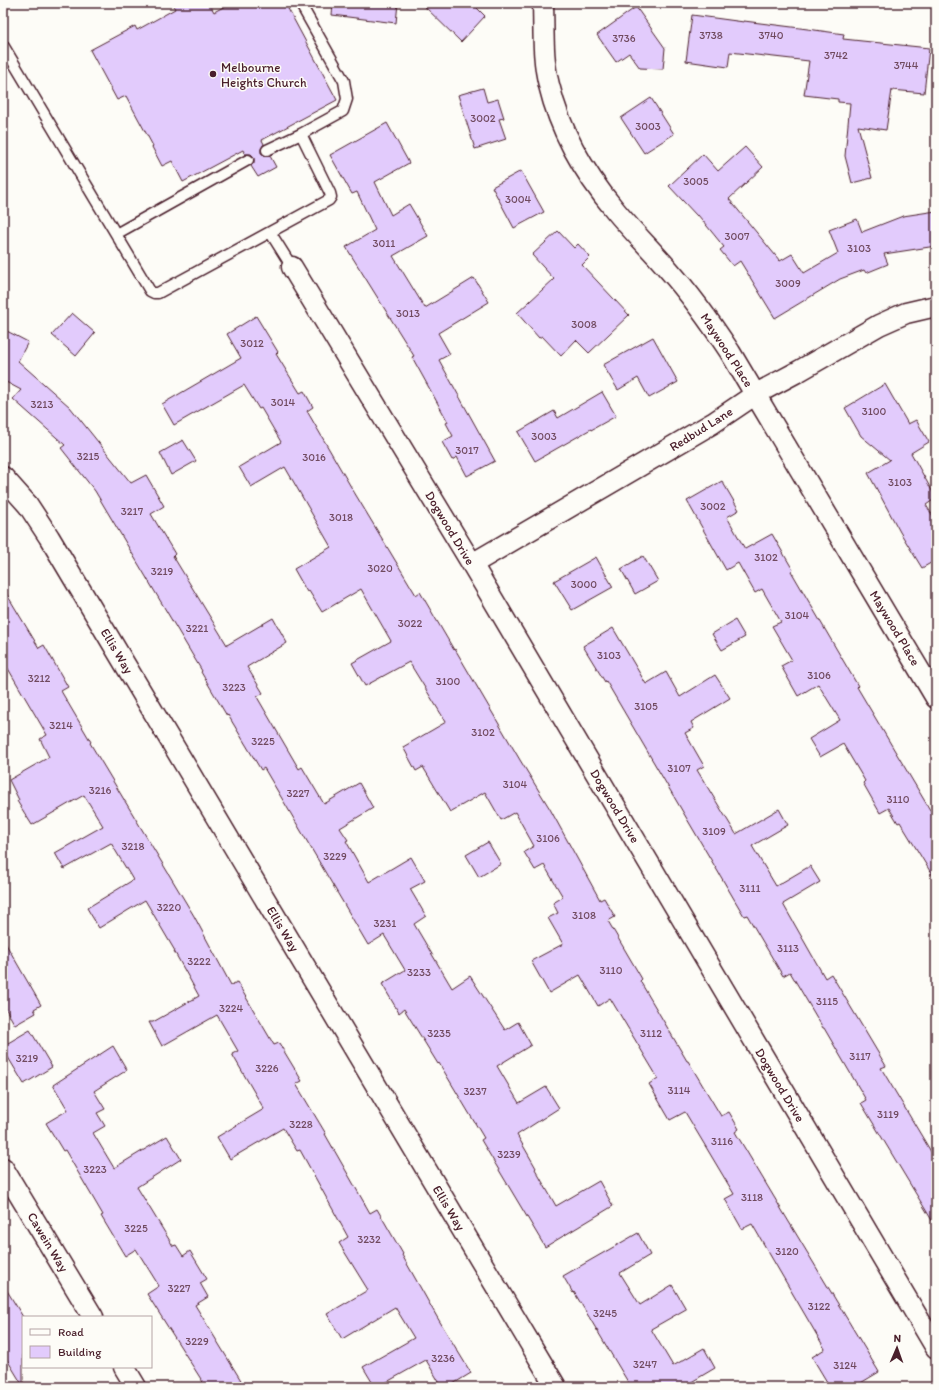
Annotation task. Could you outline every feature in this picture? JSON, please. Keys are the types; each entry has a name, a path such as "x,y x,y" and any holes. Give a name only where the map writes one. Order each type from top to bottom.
{"street":[{"name":"Maywood Place","path":"543,3 544,56 548,83 554,103 572,148 599,190 615,211 669,270 704,314 730,352 936,698"},
{"name":"Dogwood Drive","path":"292,266 472,564 936,1348"},
{"name":"Redbud Lane","path":"472,564 713,422 756,394 879,325 906,313 936,306"},
{"name":"Ellis Way","path":"3,477 28,505 49,537 556,1387"},
{"name":"Cawein Way","path":"3,1168 92,1316"},
{"path":"125,1368 136,1387"}],"lane":[{"path":"267,150 301,134 343,111 347,99 344,81 300,3"},
{"path":"3,44 150,291 154,293 158,293 329,200 331,197 330,192 301,134"},
{"path":"116,234 248,160"},
{"path":"270,232 292,266"}],"building":[{"name":"Melbourne Heights Church","path":"172,3 209,3 214,12 231,3 285,3 337,100 262,140 264,144 261,149 261,153 266,156 270,156 276,167 258,177 251,166 254,163 254,157 251,154 245,154 243,150 183,182 172,161 162,166 126,96 117,100 90,50 135,26 137,30 175,9"},
{"path":"333,3 398,3 396,23 332,15"},
{"path":"421,3 472,3 485,16 461,42"},
{"path":"636,7 665,48 663,69 640,68 629,53 616,62 597,35"},
{"path":"692,15 844,34 843,39 929,48 924,93 892,90 886,130 858,126 872,178 852,183 845,156 850,103 838,102 838,99 804,95 809,61 730,52 728,67 686,61"},
{"path":"483,88 487,102 498,99 504,118 499,119 506,139 475,149 458,95"},
{"path":"651,98 674,134 644,153 621,118"},
{"path":"387,123 409,163 375,182 391,215 409,204 428,236 393,256 425,308 474,278 489,302 438,333 450,354 439,360 495,461 467,476 457,457 452,460 442,442 453,436 446,423 448,422 412,357 414,356 346,247 375,230 357,192 352,194 330,155"},
{"path":"745,147 763,167 729,199 780,261 792,254 804,273 838,253 829,230 857,219 862,232 903,216 936,211 936,246 884,254 888,264 866,273 864,270 840,279 775,318 740,261 733,266 720,250 724,247 698,215 697,216 669,186 703,154 718,171"},
{"path":"521,171 544,212 514,228 492,187"},
{"path":"558,231 574,248 578,244 590,257 582,265 629,315 589,353 576,340 561,356 542,336 539,338 517,313 554,279 532,255"},
{"path":"72,313 95,333 76,356 52,335"},
{"path":"256,316 278,352 276,354 300,393 304,391 313,407 307,411 351,487 416,595 420,592 454,650 455,649 550,809 600,900 604,898 615,917 608,921 642,979 640,981 687,1061 721,1116 729,1112 739,1129 735,1132 879,1372 854,1387 830,1387 812,1357 825,1349 752,1224 742,1229 725,1199 734,1194 685,1112 670,1120 649,1084 658,1078 610,998 598,1006 580,975 549,993 531,961 563,944 548,918 558,913 553,903 563,897 544,865 535,870 524,852 534,846 515,812 501,820 485,792 450,812 423,767 416,771 403,747 446,722 409,662 365,686 352,663 391,641 361,589 322,612 309,591 307,592 294,569 331,547 285,467 251,487 239,467 281,442 261,408 259,409 244,385 174,425 162,404 241,358 227,334"},
{"path":"3,329 28,342 18,361 70,407 131,483 146,475 164,506 151,514 175,554 173,556 227,645 273,618 287,643 247,667 263,693 257,697 299,769 302,767 324,804 359,783 373,808 340,828 348,840 346,841 369,882 411,857 425,881 410,889 426,916 414,924 452,988 470,976 505,1030 518,1022 531,1045 497,1066 519,1103 546,1087 559,1108 517,1135 556,1206 599,1181 613,1206 545,1247 481,1140 484,1138 439,1063 438,1064 404,1009 399,1013 382,984 405,970 384,935 368,945 264,768 261,770 228,715 227,716 201,672 202,671 95,491 61,448 65,445 13,399 21,390 6,382 3,389"},
{"path":"653,337 678,382 649,398 638,378 618,390 603,365"},
{"path":"885,384 908,424 916,420 929,442 911,453 936,498 926,505 936,521 936,560 922,568 900,532 868,473 890,460 861,436 845,408"},
{"path":"602,392 616,416 535,461 518,432 554,411 558,418"},
{"path":"183,440 196,461 171,475 160,453"},
{"path":"722,481 739,510 727,517 745,549 772,534 793,570 791,571 858,686 857,687 936,820 936,881 900,822 898,823 889,808 880,813 863,783 865,781 843,744 820,757 809,739 840,720 818,684 798,696 781,666 792,660 772,626 781,622 762,589 755,593 738,563 726,570 687,501"},
{"path":"643,556 658,581 635,594 621,569"},
{"path":"596,557 613,587 572,610 554,581"},
{"path":"3,588 39,648 44,645 68,687 61,691 91,742 90,743 194,916 231,985 237,982 274,1045 279,1043 302,1081 296,1084 370,1213 377,1209 437,1317 471,1373 448,1387 442,1387 426,1360 378,1387 375,1387 363,1367 414,1338 395,1307 342,1339 327,1314 368,1290 339,1243 348,1237 300,1150 297,1151 283,1128 230,1159 217,1137 264,1109 232,1054 238,1051 217,1015 162,1046 149,1022 153,1022 199,996 175,951 145,900 99,928 87,908 133,880 111,843 64,869 55,853 103,826 84,795 32,825 17,801 19,800 9,780 49,757 40,739 47,735 3,660"},
{"path":"735,620 745,637 722,650 712,634"},
{"path":"613,628 646,684 666,672 680,697 715,675 730,698 691,722 694,728 685,733 704,766 697,770 736,834 779,809 788,825 752,846 776,886 810,866 820,882 783,904 825,978 831,974 886,1066 881,1068 936,1160 936,1227 861,1103 866,1100 790,972 783,976 747,915 744,916 606,681 605,682 583,646"},
{"path":"488,842 501,864 479,877 466,855"},
{"path":"3,939 41,1005 34,1009 36,1013 15,1025 3,1004"},
{"path":"30,1030 52,1067 24,1084 3,1049 3,1046"},
{"path":"113,1046 127,1070 94,1091 105,1109 97,1113 105,1126 93,1133 114,1168 167,1136 181,1159 137,1187 173,1246 176,1245 183,1256 190,1251 207,1279 200,1283 208,1297 195,1305 245,1387 206,1387 147,1294 159,1286 136,1249 125,1256 65,1150 63,1151 46,1123 68,1110 53,1085"},
{"path":"638,1233 650,1255 620,1273 640,1305 672,1285 686,1309 651,1329 673,1366 704,1348 715,1368 683,1387 631,1387 563,1276"},
{"path":"3,1284 22,1316 23,1386 3,1353"}],"place":[{"name":"Melbourne Heights Church","path":"213,74"}]}
